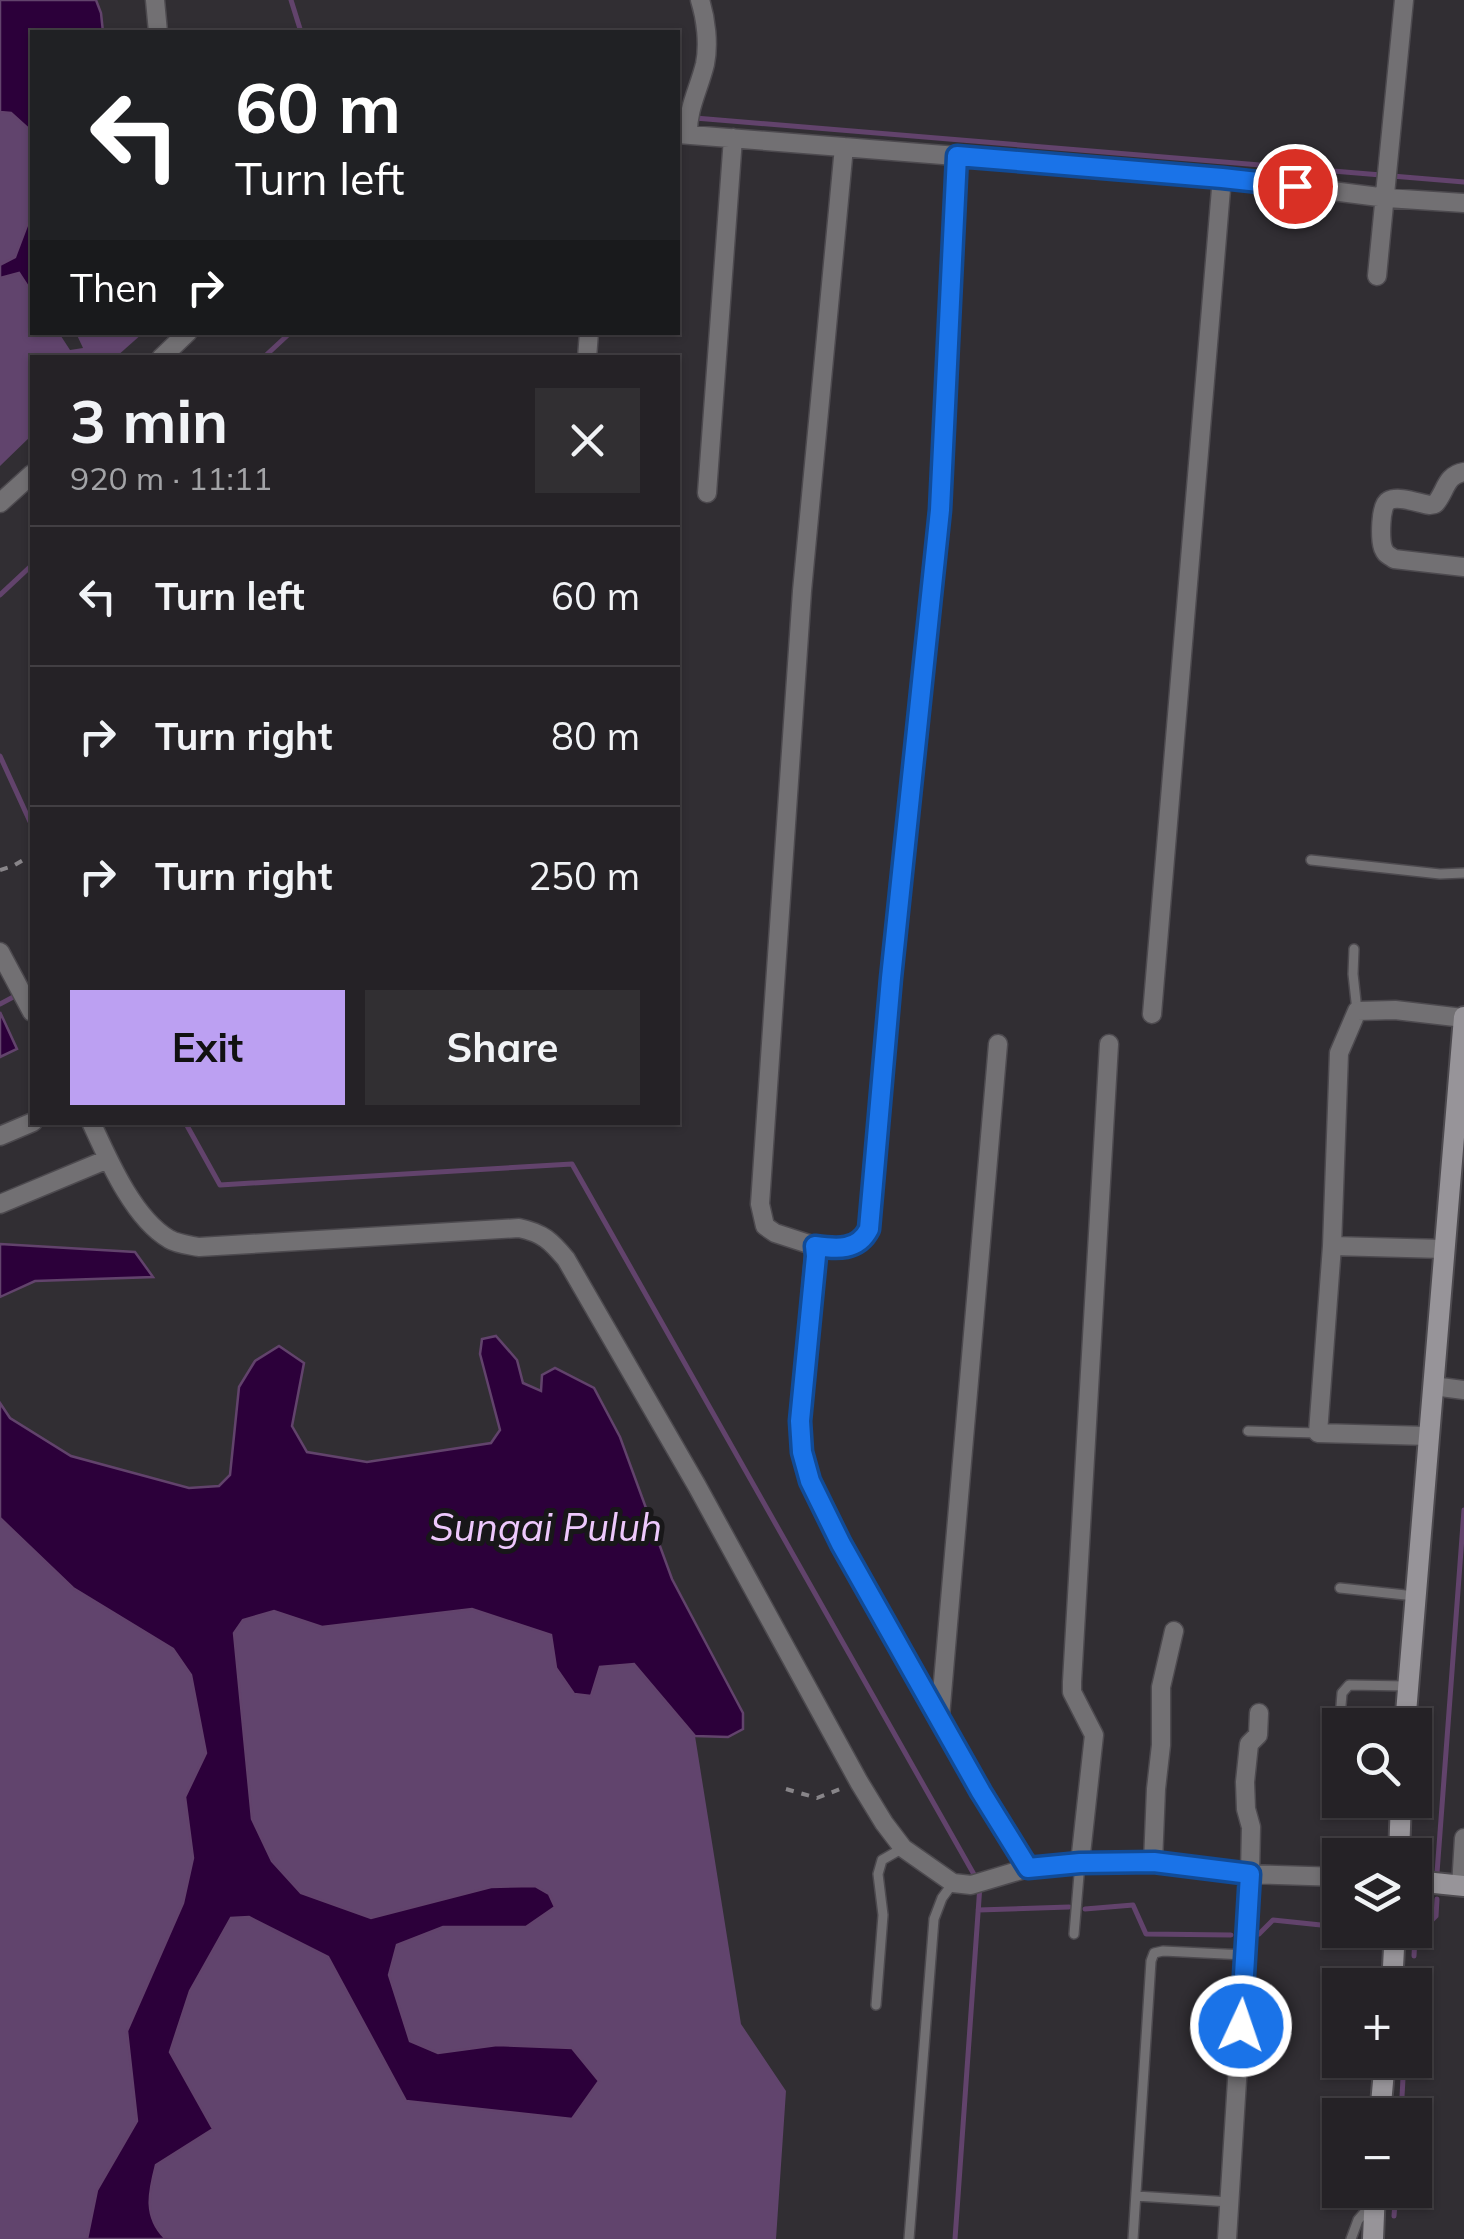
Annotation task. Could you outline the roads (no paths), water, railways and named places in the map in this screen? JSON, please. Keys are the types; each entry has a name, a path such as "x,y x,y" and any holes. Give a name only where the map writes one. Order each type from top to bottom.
{"street":[{"path":"155,0 158,30"},
{"path":"700,0 706,19 706,62 684,132 1464,203"},
{"path":"1377,276 1404,0"},
{"path":"707,493 733,138"},
{"path":"844,147 802,591 760,1204 765,1226 815,1246 854,1246 869,1229 940,510 957,156"},
{"path":"1152,1014 1222,178"},
{"path":"163,355 185,335"},
{"path":"1464,472 1449,479 1435,504 1387,501 1382,506 1382,542 1385,553 1394,559 1464,567"},
{"path":"0,503 30,476"},
{"path":"3,959 30,1007"},
{"path":"1406,1708 1444,1249 1456,1218 1464,1018 1396,1010 1357,1011 1339,1053 1332,1246 1318,1433 1428,1436"},
{"path":"940,1717 998,1044"},
{"path":"1080,1863 1094,1735 1072,1692 1072,1682 1109,1044"},
{"path":"0,1136 30,1123"},
{"path":"92,1125 142,1216 171,1241 199,1247 519,1228 552,1242 566,1259 697,1486 859,1782 903,1848 962,1884 1028,1868 1080,1863 1154,1862 1250,1874 1322,1877"},
{"path":"0,1204 108,1158"},
{"path":"815,1246 800,1421 802,1452 810,1481 841,1544 1028,1868"},
{"path":"1332,1246 1444,1249"},
{"path":"1433,1386 1464,1390"},
{"path":"1154,1862 1162,1745 1161,1687 1174,1631"},
{"path":"1227,2239 1250,1874 1251,1826 1245,1782 1250,1744 1258,1735 1259,1713"},
{"path":"1432,1883 1462,1886 1464,1838"},
{"path":"1373,2239 1374,2208"}],"lane":[{"path":"1310,860 1440,874 1464,873"},
{"path":"1354,948 1357,1011"},
{"path":"1248,1431 1318,1433"},
{"path":"1340,1588 1415,1596"},
{"path":"1341,1708 1342,1693 1348,1686 1407,1686"},
{"path":"876,2005 884,1916 878,1874 882,1860 903,1848"},
{"path":"1074,1934 1080,1863"},
{"path":"909,2239 934,1919 942,1898 962,1884"},
{"path":"1133,2239 1154,1953 1245,1955"},
{"path":"1136,2196 1230,2202"},
{"path":"1350,2239 1366,2208"}],"water":[{"path":"0,0 96,0 103,30 30,30 30,130 11,113 0,112"},
{"path":"30,217 30,290 19,273 0,278 0,265 15,257"},
{"path":"0,1012 17,1049 0,1057"},
{"path":"0,1244 135,1252 153,1277 35,1281 0,1297"},
{"name":"Sungai Puluh","path":"496,1336 517,1360 523,1383 541,1391 542,1375 555,1368 594,1388 620,1437 672,1579 743,1713 743,1729 728,1737 695,1736 634,1664 600,1667 591,1696 574,1694 556,1668 551,1635 472,1609 322,1627 274,1611 243,1620 234,1633 252,1819 272,1861 301,1893 371,1918 491,1887 535,1886 549,1894 555,1907 526,1927 443,1927 397,1945 389,1975 410,2041 438,2053 497,2045 572,2048 599,2081 572,2119 406,2101 328,1957 249,1917 231,1918 190,1991 170,2052 213,2129 156,2165 151,2213 166,2239 87,2239 97,2190 137,2121 127,2031 183,1903 193,1858 185,1797 206,1753 191,1675 173,1649 73,1588 0,1518 0,1403 10,1418 71,1456 189,1488 219,1486 230,1475 239,1387 255,1361 279,1346 304,1363 292,1426 307,1452 367,1462 491,1443 500,1430 480,1354 482,1339"}],"waterway":[{"path":"291,0 300,30"},
{"path":"695,118 1381,175"},
{"path":"1392,176 1464,182"},
{"path":"266,355 288,335"},
{"path":"0,595 30,567"},
{"path":"0,756 30,822"},
{"path":"0,1004 30,988"},
{"path":"187,1125 220,1185 572,1164 980,1885 955,2239"},
{"path":"1437,1873 1464,1510"},
{"path":"1414,1956 1415,1937 1436,1916 1437,1899"},
{"path":"1085,1909 1133,1905 1146,1934 1231,1935"},
{"path":"978,1910 1069,1907"},
{"path":"1254,1935 1273,1920 1322,1925"},
{"path":"1402,2098 1403,2078"},
{"path":"1394,2216 1395,2208"}]}
